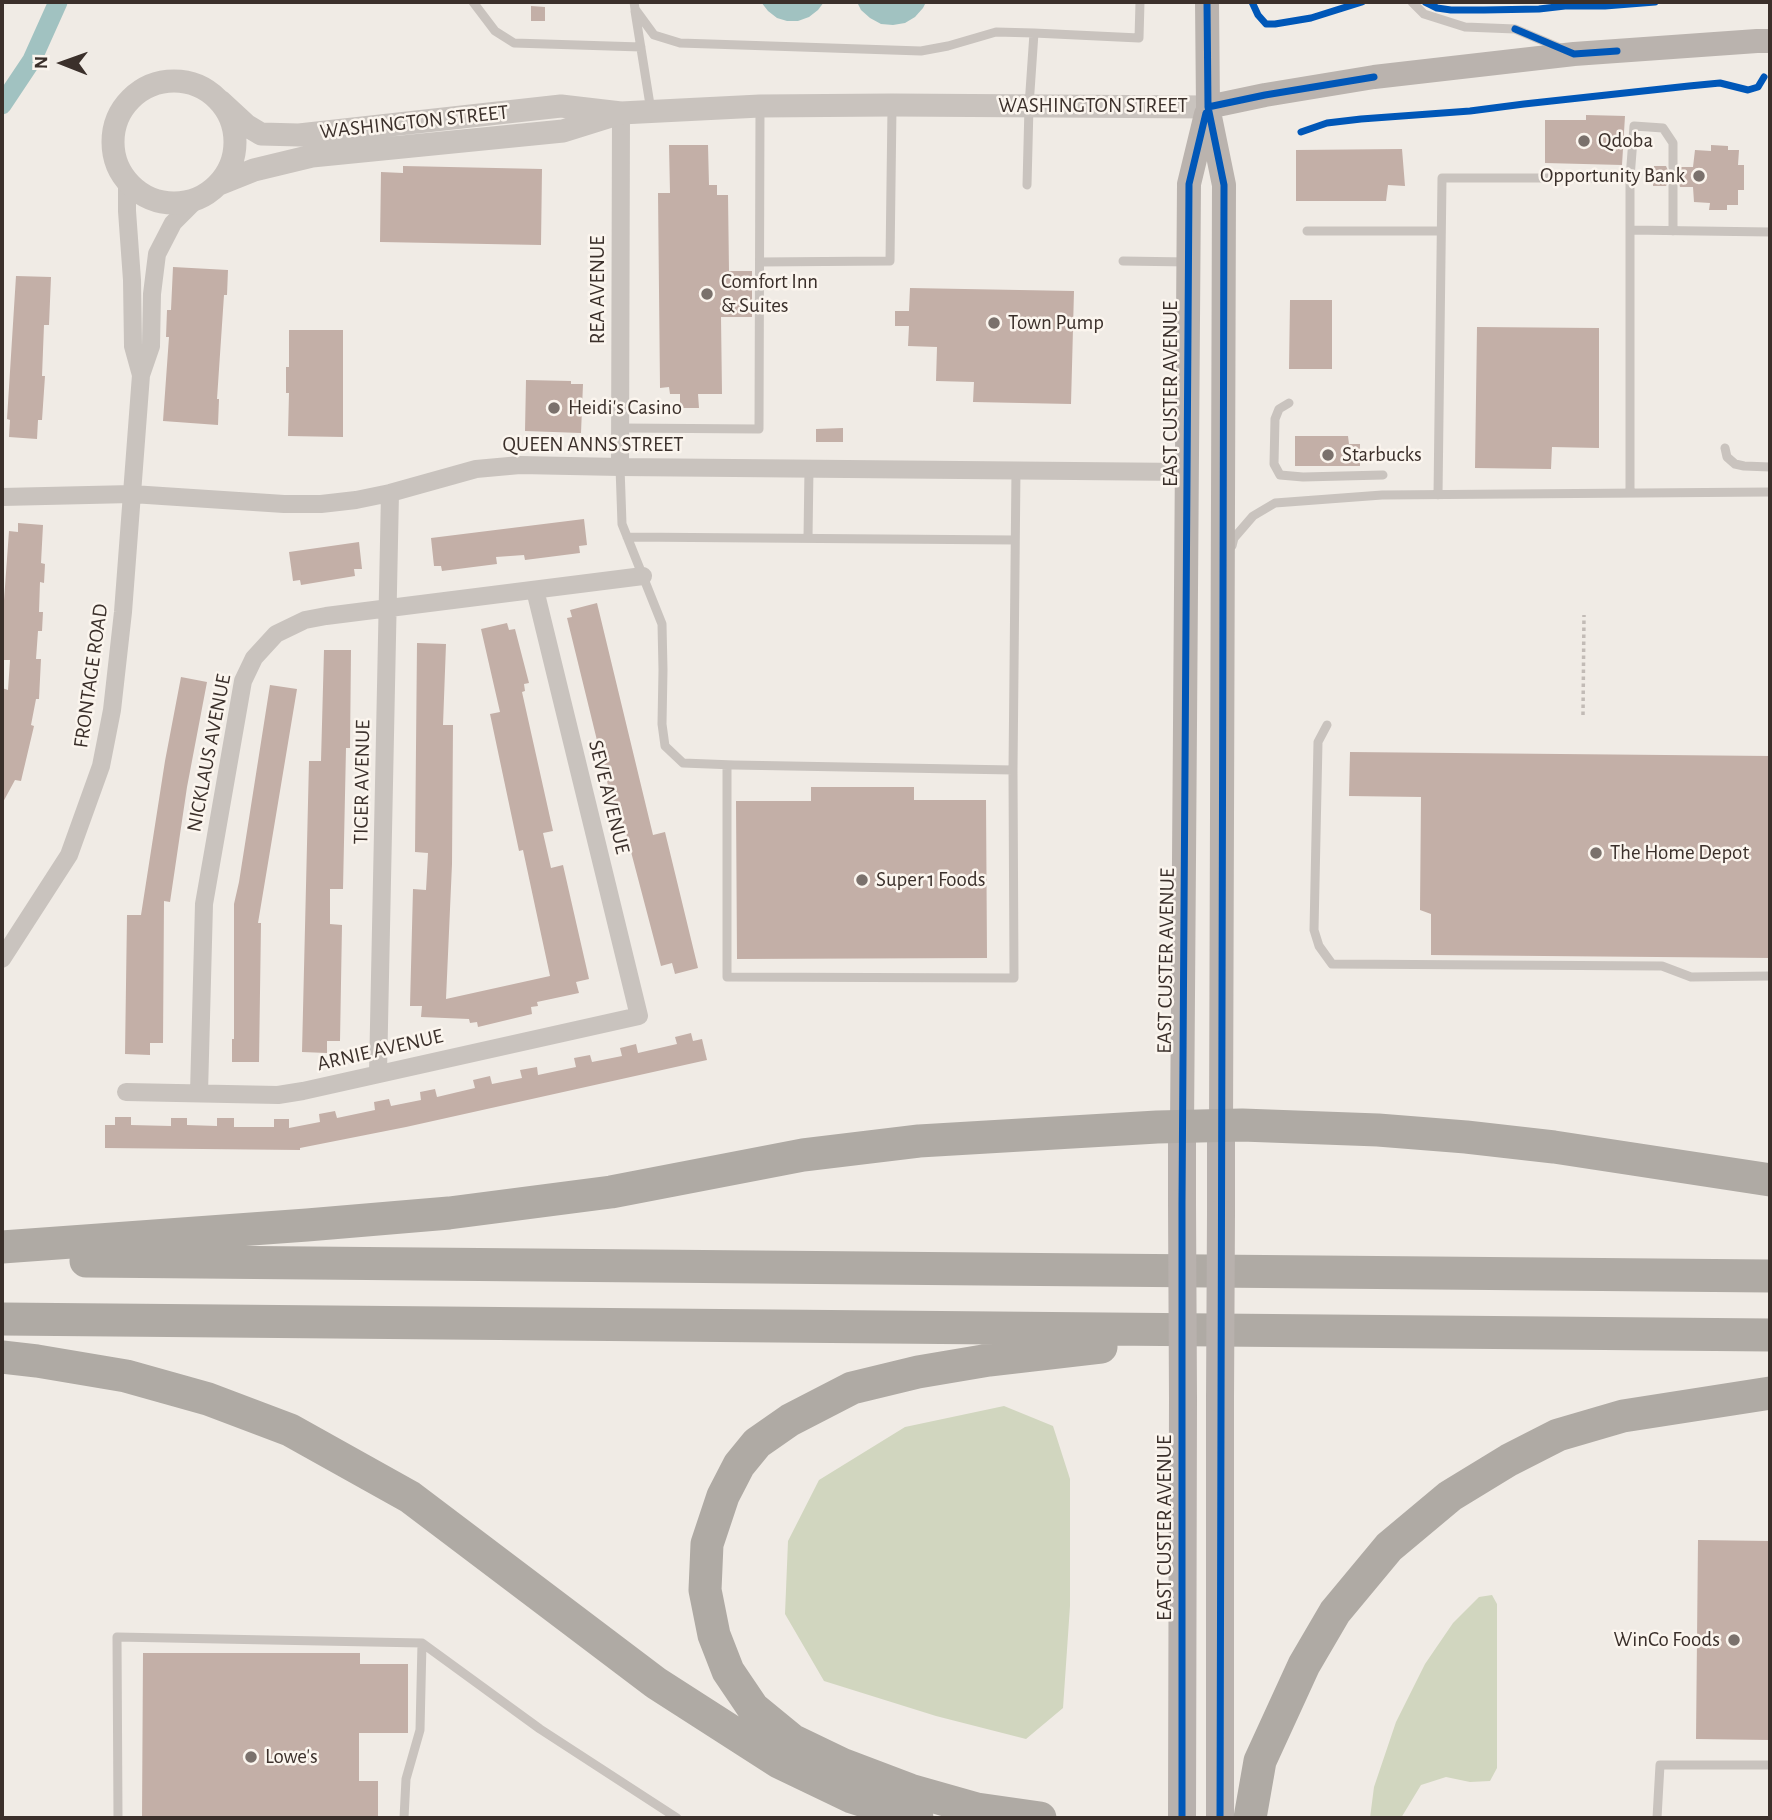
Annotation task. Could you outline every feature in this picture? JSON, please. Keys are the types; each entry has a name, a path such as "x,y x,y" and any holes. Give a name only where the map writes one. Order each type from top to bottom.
{"highway":[{"path":"2,1247 449,1213 611,1192 803,1154 919,1141 1157,1127 1378,1130 1466,1137 1554,1147 1770,1180"},
{"path":"2,1260 1770,1276"},
{"path":"2,1320 1770,1335"},
{"path":"1040,1818 977,1809 910,1790 844,1765 792,1740 753,1708 728,1671 713,1635 705,1590 707,1544 723,1496 739,1465 757,1443 790,1420 852,1388 918,1372 989,1360 1106,1346 1330,1331"},
{"path":"2,1357 125,1376 208,1399 290,1430 410,1497 656,1683 779,1762 852,1797 916,1818"},
{"path":"1250,1818 1260,1761 1304,1665 1335,1612 1389,1548 1450,1496 1509,1460 1558,1435 1623,1416 1770,1393"}],"main road":[{"name":"EAST CUSTER AVENUE","path":"1206,2 1208,107 1224,185 1220,1818"},
{"name":"WASHINGTON STREET","path":"1208,107 1374,77 1574,54 1770,41"},
{"name":"EAST CUSTER AVENUE","path":"1182,1818 1182,1128 1189,184 1208,107"}],"street":[{"path":"168,81 187,82 205,89 220,101 231,120 236,142 231,164 219,184 209,193 196,200 177,204 159,202 141,194 127,182 117,166 113,147 114,128 121,110 134,96 150,85 168,81"},
{"name":"WASHINGTON STREET","path":"220,101 246,125 261,134 287,135 561,106 621,113 760,106 1208,107"},
{"name":"WASHINGTON STREET","path":"219,184 254,170 312,156 562,131 621,113"},
{"name":"REA AVENUE","path":"620,467 621,113"},
{"name":"FRONTAGE ROAD","path":"127,182 133,346 141,375"},
{"name":"FRONTAGE ROAD","path":"2,959 69,855 101,766 112,710 123,612 141,375 151,345 152,294 157,254 173,223 196,200"},
{"name":"QUEEN ANNS STREET","path":"2,497 132,494 321,504 390,493 476,469 520,465 1188,472"},
{"name":"TIGER AVENUE","path":"377,1073 390,493"},
{"name":"NICKLAUS AVENUE","path":"199,1093 204,904 243,681 254,658 276,635 304,620 643,576"},
{"name":"SEVE AVENUE","path":"535,590 639,1016"},
{"name":"ARNIE AVENUE","path":"126,1092 278,1095 639,1016"}],"lane":[{"path":"473,2 495,32 514,43 641,47"},
{"path":"634,5 654,35 680,43 921,51 996,32 1139,38 1140,2"},
{"path":"1412,2 1424,14 1465,27 1515,29 1574,54"},
{"path":"634,5 651,111"},
{"path":"1027,185 1034,33"},
{"path":"760,262 890,261 892,105"},
{"path":"621,428 759,429 760,106"},
{"path":"1630,492 1630,178 1634,126 1663,128 1673,143 1673,166"},
{"path":"1438,495 1442,178 1630,178"},
{"path":"1673,187 1673,231"},
{"path":"1630,230 1770,232"},
{"path":"1307,231 1441,231"},
{"path":"1123,261 1189,262"},
{"path":"1289,403 1279,409 1275,419 1274,464 1280,475 1383,475"},
{"path":"1725,448 1727,457 1735,464 1770,467"},
{"path":"620,467 622,524 662,624 662,724 665,746 683,763 1013,770"},
{"path":"808,468 808,538"},
{"path":"727,765 727,977 1014,978 1016,469"},
{"path":"1222,585 1234,538 1252,516 1275,503 1382,495 1770,492"},
{"path":"627,537 1015,540"},
{"path":"1327,725 1318,742 1314,930 1319,946 1332,964 1662,967 1691,977 1770,976"},
{"path":"118,1818 117,1637 422,1643 540,1729 677,1818"},
{"path":"404,1818 406,1779 420,1730 422,1643"},
{"path":"1657,1818 1660,1765 1770,1765"}],"path":[{"path":"1583,715 1584,615"}],"green space":[{"path":"1004,1406 1053,1426 1070,1479 1070,1606 1063,1708 1026,1739 936,1716 824,1681 785,1614 788,1541 819,1480 905,1427"},
{"path":"1492,1595 1497,1604 1497,1768 1490,1781 1470,1782 1446,1777 1421,1785 1401,1818 1370,1818 1374,1787 1396,1722 1425,1664 1453,1623 1479,1597"}],"water":[{"path":"761,2 824,2 809,17 787,21 777,18"},
{"path":"857,2 926,2 915,17 905,23 893,25 881,24 870,18"}],"building":[{"path":"531,6 545,7 545,21 531,21"},
{"name":"Qdoba","path":"1586,115 1625,116 1622,165 1545,163 1545,120 1586,120"},
{"name":"Comfort Inn & Suites","path":"669,145 708,145 709,185 717,185 717,195 728,195 729,271 752,271 752,317 721,317 722,394 698,394 699,408 680,408 680,394 670,394 669,387 660,388 658,193 670,193"},
{"name":"Opportunity Bank","path":"1711,145 1739,150 1738,165 1744,165 1744,190 1738,190 1738,205 1727,205 1727,210 1709,210 1710,203 1694,202 1693,187 1680,187 1679,182 1674,179 1669,180 1666,186 1653,186 1654,166 1666,166 1669,173 1676,173 1680,167 1693,167 1695,150 1711,151"},
{"path":"1402,149 1405,186 1388,185 1386,201 1296,201 1296,150"},
{"path":"403,166 542,169 541,245 380,242 381,172 403,173"},
{"path":"173,267 228,270 217,399 218,425 163,421 169,337 166,337 167,310 171,310"},
{"path":"16,276 51,277 49,325 44,325 42,420 38,420 37,439 9,437 10,420 7,419"},
{"path":"910,288 1074,291 1071,404 973,402 974,382 936,381 937,347 908,346 909,326 895,326 895,311 909,311"},
{"path":"1290,300 1332,300 1332,369 1289,369"},
{"path":"1477,327 1599,328 1599,448 1552,447 1551,469 1475,468"},
{"path":"289,330 343,330 343,437 288,436 289,393 286,393 286,367 289,367"},
{"name":"Heidi's Casino","path":"526,380 571,381 571,384 583,384 581,433 525,431"},
{"path":"843,428 843,442 816,442 816,429"},
{"name":"Starbucks","path":"1295,436 1348,436 1349,444 1360,444 1360,466 1295,466"},
{"path":"584,519 587,545 579,546 580,553 525,560 524,555 496,557 497,564 442,571 441,566 434,566 431,538"},
{"path":"18,523 43,525 41,563 45,564 44,583 40,582 39,612 43,612 42,631 38,631 36,659 41,659 39,699 36,699 31,725 34,726 21,781 15,780 2,804 2,688 8,690 10,660 2,660 2,628 9,531 18,532"},
{"path":"359,542 362,569 354,569 355,576 301,585 300,580 293,581 289,552"},
{"path":"597,603 653,835 665,832 698,968 675,974 672,963 661,966 625,829 622,821 617,822 567,618 572,617 570,610"},
{"path":"507,623 509,630 515,629 529,683 524,684 525,691 522,692 553,831 543,833 551,868 563,865 589,979 576,982 579,993 537,1002 538,1006 531,1007 532,1014 478,1027 477,1022 470,1023 469,1019 421,1017 422,1006 410,1006 413,889 426,890 428,853 415,852 417,643 446,644 443,725 453,725 452,864 446,999 550,976 523,850 519,851 490,714 500,712 481,629"},
{"path":"324,650 351,650 350,748 346,748 343,889 330,889 330,924 342,925 340,1041 327,1041 327,1053 302,1052 309,761 321,761"},
{"path":"181,677 207,682 187,787 170,902 164,901 163,1043 150,1043 150,1055 125,1054 127,915 141,915"},
{"path":"270,685 297,689 258,923 261,923 259,1062 232,1062 234,904"},
{"name":"The Home Depot","path":"1350,752 1770,756 1770,958 1431,955 1431,914 1420,910 1421,797 1349,796"},
{"name":"Super 1 Foods","path":"811,787 914,787 914,800 986,800 987,958 737,959 736,801 811,801"},
{"path":"691,1033 693,1041 702,1039 707,1060 300,1150 105,1148 105,1125 115,1125 115,1117 131,1117 131,1125 171,1126 171,1118 187,1118 187,1125 217,1126 217,1118 234,1118 234,1127 274,1127 274,1119 289,1119 289,1128 320,1122 319,1114 335,1111 337,1118 375,1110 374,1102 389,1099 391,1106 421,1100 420,1092 435,1089 437,1097 475,1088 473,1080 490,1076 492,1084 522,1078 520,1070 537,1067 538,1075 576,1067 574,1058 590,1055 592,1062 622,1056 620,1048 636,1044 638,1053 677,1044 675,1037"},
{"name":"WinCo Foods","path":"1698,1540 1770,1541 1770,1740 1696,1739"},
{"name":"Lowe's","path":"143,1653 360,1653 360,1664 408,1664 408,1733 359,1733 359,1781 378,1781 378,1818 142,1818"}],"waterway":[{"path":"2,105 32,60 58,2"}],"cycle path":[{"path":"1207,2 1208,107 1224,185 1220,1818"},
{"path":"1252,2 1266,24 1311,18 1362,2"},
{"path":"1425,2 1437,8 1451,10 1539,9 1655,2"},
{"path":"1515,29 1574,54 1617,51"},
{"path":"1208,107 1374,77"},
{"path":"1301,132 1327,123 1361,119 1470,111 1720,83 1748,90 1758,87 1764,77"},
{"path":"1182,1818 1182,1203 1189,184 1206,113"}],"place":[{"name":"Qdoba","path":"1584,141"},
{"name":"Opportunity Bank","path":"1699,176"},
{"name":"Comfort Inn & Suites","path":"707,294"},
{"name":"Town Pump","path":"994,323"},
{"name":"Heidi's Casino","path":"554,408"},
{"name":"Starbucks","path":"1328,455"},
{"name":"The Home Depot","path":"1596,853"},
{"name":"Super 1 Foods","path":"862,880"},
{"name":"WinCo Foods","path":"1734,1640"},
{"name":"Lowe's","path":"251,1757"}]}
